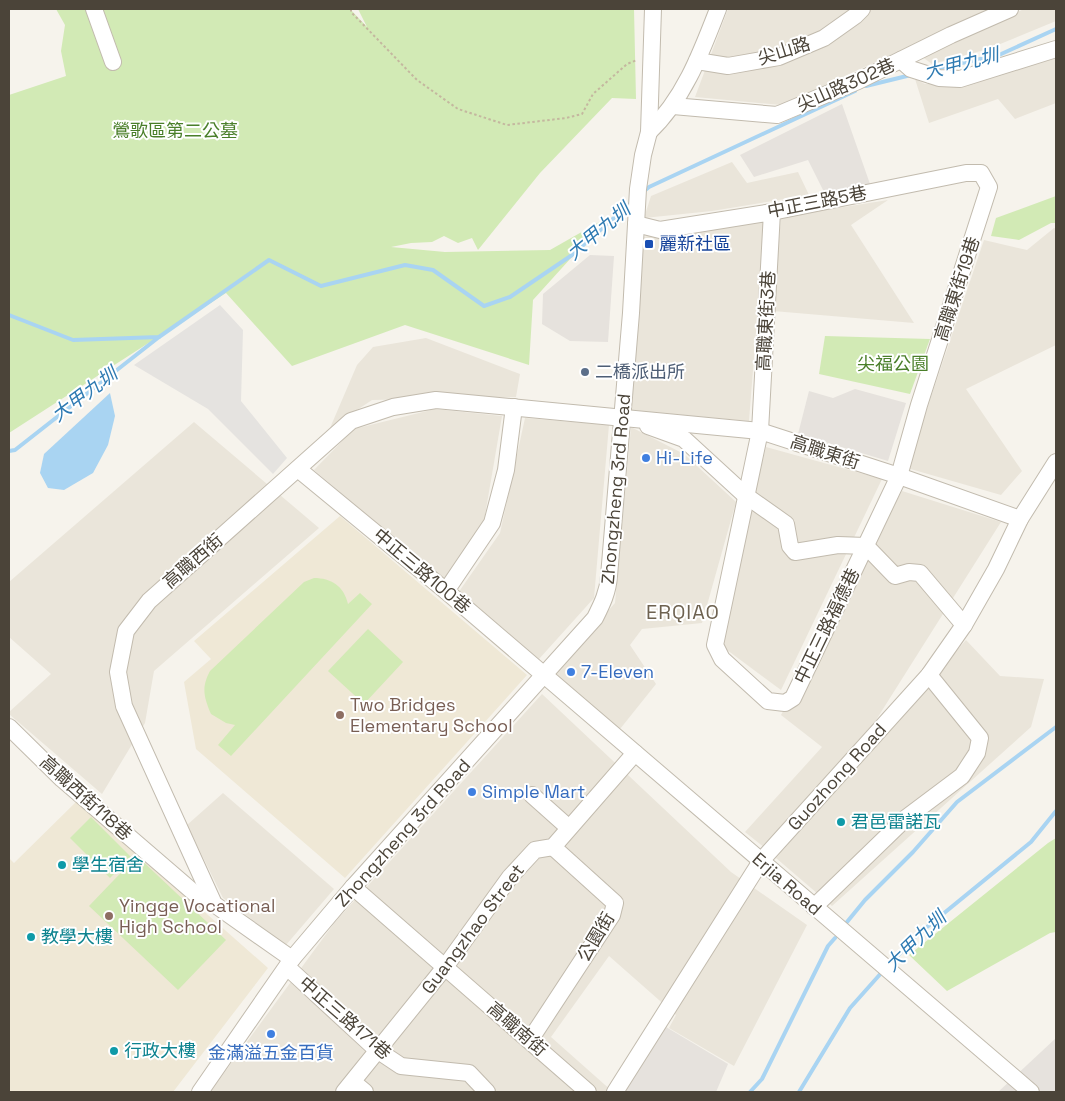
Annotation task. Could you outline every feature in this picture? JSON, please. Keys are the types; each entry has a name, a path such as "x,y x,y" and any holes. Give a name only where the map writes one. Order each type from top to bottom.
{"street":[{"path":"94,9 113,62"},
{"name":"Zhongzheng 3rd Road","path":"200,1092 289,963 353,886 595,618 603,604 608,588 623,417 638,197 643,155 649,132 654,9"},
{"path":"649,132 664,118 673,106 697,61 718,9"},
{"name":"尖山路302巷","path":"673,106 777,116 858,81 951,35 1010,9"},
{"name":"尖山路","path":"697,61 728,66 780,56 824,38 855,11"},
{"path":"901,60 911,69 939,78 960,79 1056,49"},
{"name":"中正三路5巷","path":"636,224 660,230 772,212 966,174 981,173 989,187"},
{"name":"高職東街19巷","path":"899,476 919,405 989,187"},
{"name":"高職東街3巷","path":"772,212 760,431 715,644 722,659 768,701 785,703"},
{"name":"高職西街","path":"214,904 124,706 118,672 126,631 149,600 351,421 393,407 436,400 623,417"},
{"path":"446,591 492,523 506,470 514,407"},
{"name":"高職東街","path":"623,417 760,431 899,476 1020,519"},
{"name":"中正三路福德巷","path":"623,417 684,439 745,495 786,524 790,546 795,552 838,545 866,546 895,576 909,572 920,573 964,625"},
{"name":"Guozhong Road","path":"615,1092 761,861 928,675 964,625 996,570 1020,519 1056,462"},
{"name":"中正三路100巷","path":"298,469 544,675"},
{"name":"中正三路福德巷","path":"785,703 793,698 899,476"},
{"name":"Erjia Road","path":"544,675 1031,1092"},
{"path":"814,907 906,818 962,776 977,753 980,738 928,675"},
{"name":"高職西街118巷","path":"9,726 62,778 198,897 214,904"},
{"path":"553,847 635,753"},
{"path":"532,795 569,828"},
{"name":"Guangzhao Street","path":"354,1089 377,1050 445,967 510,877 535,850 553,847"},
{"name":"公園街","path":"530,1040 612,914 615,903 553,847"},
{"name":"高職南街","path":"353,886 588,1092"},
{"path":"214,904 289,963"},
{"name":"中正三路171巷","path":"289,963 377,1050 401,1066 469,1073 487,1092"}],"path":[{"path":"352,9 351,12 418,80 458,109 507,124 566,118 582,114 593,94 627,64 651,56"}],"shaded area":[{"path":"728,9 992,9 781,105 695,97"},
{"path":"1024,9 1056,9 1056,21 988,49 932,64 921,56"},
{"path":"1056,50 1056,103 1015,119 998,99 929,123 915,79 925,84 996,76"},
{"path":"842,104 870,184 825,194 808,160 754,177 740,155"},
{"path":"732,162 747,183 798,172 809,195 712,211 644,218 651,196"},
{"path":"888,200 851,225 914,323 773,311 781,217"},
{"path":"765,217 749,421 629,410 642,237"},
{"path":"1054,228 1056,229 1056,345 966,389 1022,471 1001,495 907,468 984,240 1027,250"},
{"path":"590,255 614,256 608,342 570,341 542,324 543,294"},
{"path":"220,305 243,330 241,401 287,458 273,474 208,409 134,365"},
{"path":"426,338 520,374 516,397 372,400 330,428 357,365 373,347"},
{"path":"855,389 906,403 888,461 798,434 809,391 833,398"},
{"path":"435,409 502,416 484,521 445,581 314,470 354,429"},
{"path":"525,418 609,425 594,598 539,659 458,593 500,533"},
{"path":"194,422 319,528 154,671 145,723 102,794 9,714 51,674 9,637 9,582"},
{"path":"631,427 684,454 736,502 702,623 642,629 630,645 656,684 620,729 554,673 615,603"},
{"path":"766,447 882,479 781,690 719,644"},
{"path":"902,491 1001,522 871,728 765,848 745,832 822,747 781,715"},
{"name":"Two Bridges Elementary School","path":"340,516 527,675 345,878 196,749 184,682 211,659 194,641"},
{"path":"966,640 1000,676 1044,679 1031,727 832,906 776,858"},
{"path":"542,694 731,872 807,925 734,1066 669,1028 676,1015 609,956 551,1037 613,1092 210,1092 335,922"},
{"path":"223,793 334,889 286,945 223,898 187,825"},
{"name":"Yingge Vocational High School","path":"78,800 268,968 173,1092 9,1092 9,858 14,863"},
{"path":"666,1027 728,1064 716,1092 623,1092"},
{"path":"1056,1038 1056,1092 998,1092"}],"green space":[{"name":"鶯歌區第二公墓","path":"56,9 350,9 367,27 358,9 634,9 636,99 612,98 540,173 478,250 472,238 458,243 444,236 432,242 411,243 391,247 445,252 550,250 608,217 533,300 529,365 405,325 292,366 226,293 9,433 9,95 66,76 61,51 65,25"},
{"path":"1056,196 1056,223 1051,223 1019,240 991,236 996,218"},
{"name":"尖福公園","path":"825,336 930,339 910,394 819,374"},
{"path":"314,578 331,581 336,584 343,592 348,604 360,593 372,604 231,756 218,745 235,725 226,723 211,714 204,692 207,677 210,671 304,582"},
{"path":"368,629 403,662 364,704 328,671"},
{"path":"91,817 131,857 110,878 70,838"},
{"path":"1056,838 1056,932 1050,933 947,991 909,955 1048,843"},
{"path":"137,856 226,940 178,990 89,906"}],"water":[{"path":"110,393 115,416 108,445 93,473 64,490 48,488 40,473 44,454"}],"waterway":[{"name":"大甲九圳","path":"934,69 999,55 1056,29"},
{"name":"大甲九圳","path":"866,86 911,75"},
{"name":"大甲九圳","path":"643,192 649,187 855,91"},
{"name":"大甲九圳","path":"9,315 73,340 159,337 269,260 321,286 405,265 433,270 484,306 510,297 572,255 632,202"},
{"name":"大甲九圳","path":"9,451 15,450 159,337"},
{"path":"847,922 865,900 913,852 957,802 1056,727"},
{"name":"大甲九圳","path":"890,964 916,936 1031,842 1056,811"},
{"path":"750,1092 762,1079 828,946 835,938"},
{"name":"大甲九圳","path":"799,1092 850,1008 883,971"}],"place":[{"name":"麗新社區","path":"649,244"},
{"name":"二橋派出所","path":"585,372"},
{"name":"Hi-Life","path":"646,458"},
{"name":"7-Eleven","path":"571,672"},
{"name":"Two Bridges Elementary School","path":"340,715"},
{"name":"Simple Mart","path":"472,792"},
{"name":"君邑雷諾瓦","path":"841,822"},
{"name":"學生宿舍","path":"62,865"},
{"name":"Yingge Vocational High School","path":"109,916"},
{"name":"教學大樓","path":"31,937"},
{"name":"金滿溢五金百貨","path":"271,1034"},
{"name":"行政大樓","path":"114,1051"}],"district":[{"name":"ERQIAO","path":"683,612"}]}
